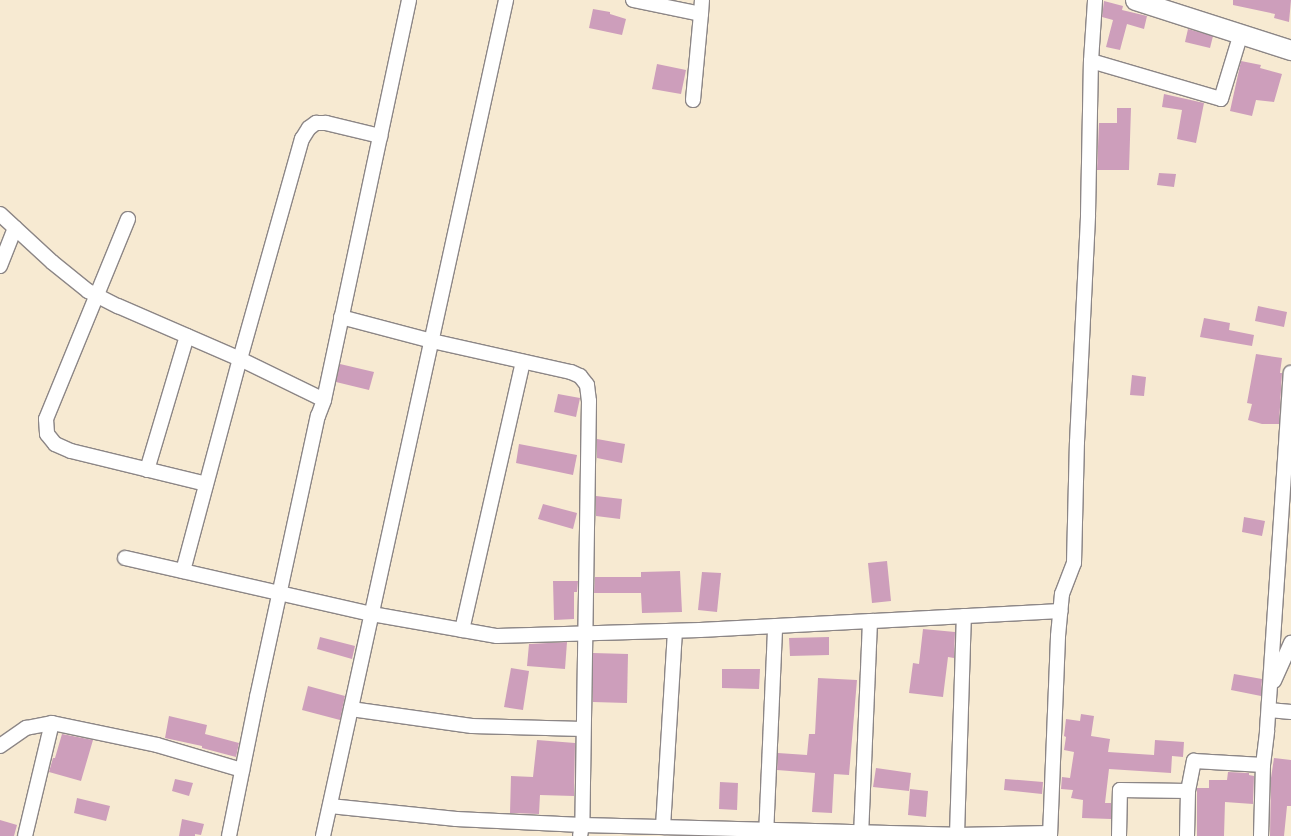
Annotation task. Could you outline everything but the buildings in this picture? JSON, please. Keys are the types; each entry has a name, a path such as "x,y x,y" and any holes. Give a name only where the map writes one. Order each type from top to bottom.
{"street":[{"path":"229,836 316,424 324,400 340,317 409,0"},
{"path":"323,836 506,0"},
{"path":"633,0 701,14"},
{"path":"694,100 702,0"},
{"path":"330,806 456,820 581,830 663,827 766,833 1050,835 1060,611 1062,594 1074,563 1077,442 1088,214 1091,61 1094,0"},
{"path":"1135,0 1291,50"},
{"path":"1091,61 1221,99 1241,33"},
{"path":"183,571 240,359 302,139 308,128 316,123 326,123 380,136"},
{"path":"0,214 52,262 96,295 240,359 324,400"},
{"path":"128,219 46,419 47,434 55,444 70,451 206,484"},
{"path":"0,266 15,228"},
{"path":"340,317 432,341 571,372 580,376 587,385 589,401 581,830"},
{"path":"147,470 186,336"},
{"path":"462,630 523,362"},
{"path":"1261,836 1263,765 1285,541 1291,373"},
{"path":"125,558 372,614 497,636 675,631 1060,611"},
{"path":"957,835 964,616"},
{"path":"861,834 870,621"},
{"path":"766,833 775,626"},
{"path":"663,827 675,631"},
{"path":"1270,689 1291,643"},
{"path":"352,708 472,726 583,729"},
{"path":"1269,710 1291,712"},
{"path":"0,746 26,728 52,723 157,745 242,770"},
{"path":"25,836 52,723"},
{"path":"1187,836 1188,791 1194,761 1263,765"},
{"path":"1119,836 1120,790 1188,791"}]}
